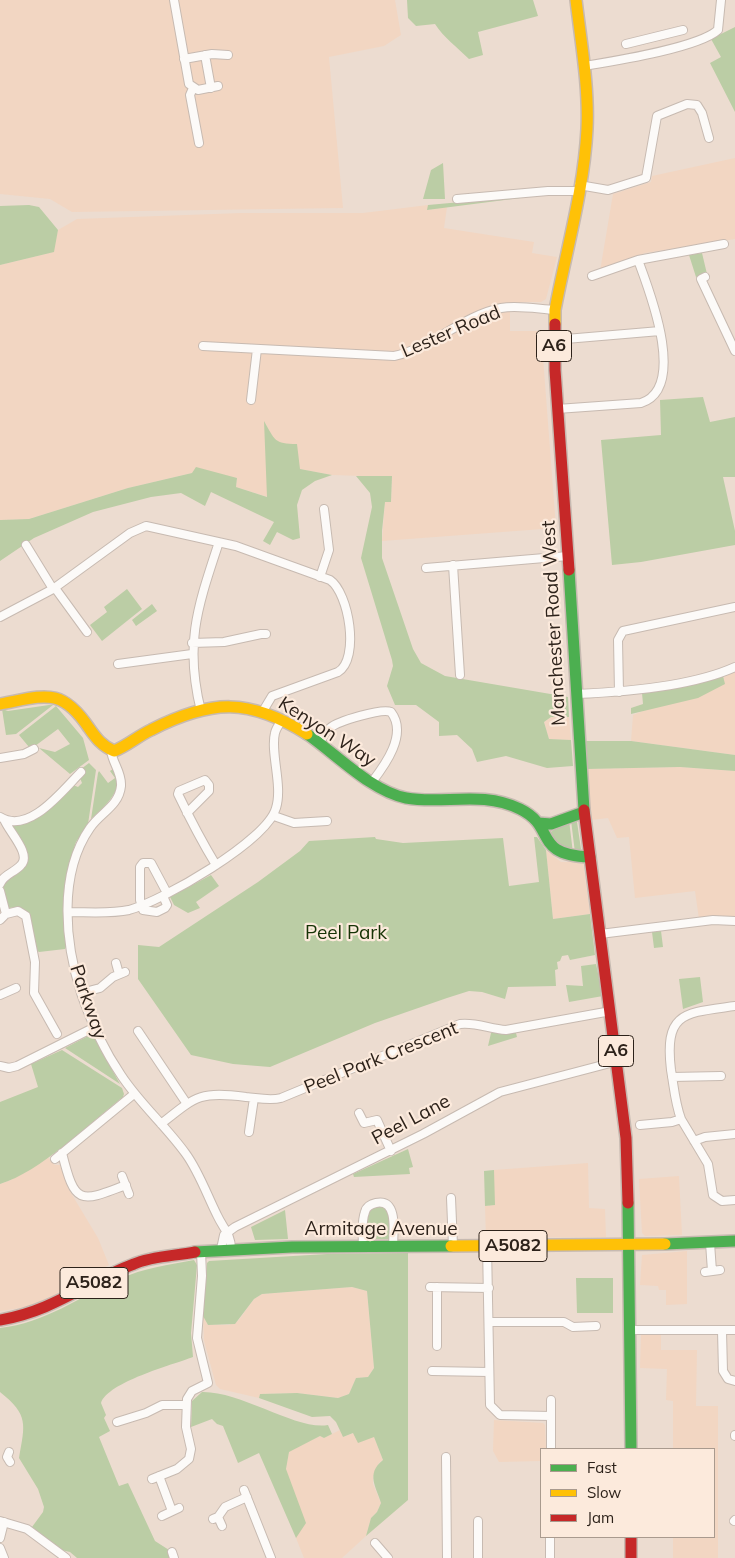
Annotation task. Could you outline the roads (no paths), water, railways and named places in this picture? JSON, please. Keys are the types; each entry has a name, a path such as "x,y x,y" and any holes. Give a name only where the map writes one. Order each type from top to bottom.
{"main road":[{"name":"Manchester Road West","path":"576,0 584,66 587,129 579,188 555,310 554,340 579,762 584,812 618,1061 626,1138 630,1245"},
{"path":"0,704 48,697 58,698 75,709 103,746 111,750"},
{"name":"Kenyon Way","path":"111,750 116,750 153,729 201,711 231,706 263,711 282,720 372,782 394,794 413,799 466,798 509,806 525,812 538,823 548,842 559,854 575,858 590,857"},
{"path":"538,823 551,824 584,812"},
{"name":"A5082","path":"630,1245 735,1241"},
{"name":"Armitage Avenue","path":"226,1249 630,1245"},
{"name":"A6","path":"630,1245 631,1448"},
{"name":"A5082","path":"0,1320 25,1316 47,1308 135,1263 201,1250 226,1249"},
{"path":"631,1538 631,1558"}],"street":[{"path":"174,0 184,59 189,82 193,88"},
{"path":"584,66 697,41 717,31 721,0"},
{"path":"626,44 683,30"},
{"path":"654,37 658,51"},
{"path":"184,59 205,55 228,55"},
{"path":"193,88 214,87 205,55"},
{"path":"193,88 190,95 200,143"},
{"path":"457,199 579,188 608,190 646,178 654,122 662,113 687,104 697,105 702,113 709,138"},
{"path":"592,276 638,260 724,244"},
{"path":"557,409 634,404 653,397 659,390 662,380 660,331 653,299 638,260"},
{"path":"705,277 702,279 707,293 735,351"},
{"name":"Lester Road","path":"203,346 394,356 411,351 476,317 500,309 555,310"},
{"path":"726,331 735,327"},
{"path":"554,340 660,331"},
{"path":"251,400 256,349"},
{"path":"320,577 329,550 324,509"},
{"path":"0,617 54,589 130,533 146,526 219,542 334,583 342,594 347,631 348,661 341,670 272,696 263,711"},
{"path":"201,711 192,643 195,618 219,542"},
{"path":"27,545 54,589 86,627"},
{"path":"426,568 568,556"},
{"path":"453,566 460,675"},
{"path":"619,692 618,640 623,630 735,607"},
{"path":"192,643 224,642 266,634"},
{"path":"123,665 192,654"},
{"path":"576,694 619,692 694,680 735,667"},
{"path":"319,744 329,728 335,724 382,710 391,712 395,719 395,745 391,756 372,782"},
{"path":"69,912 117,912 141,906 165,895 216,865 265,827 274,816 278,800 275,734 282,720"},
{"path":"0,758 34,749"},
{"name":"Parkway","path":"111,750 121,778 120,792 114,804 92,825 79,847 71,874 69,912 72,948 81,993 112,1062 134,1094 187,1156 221,1222 229,1232"},
{"path":"2,818 20,822 32,817 76,781 81,772"},
{"path":"187,813 209,791 209,785 205,780 178,792 187,813 216,865"},
{"path":"274,816 288,822 316,826 327,821"},
{"path":"0,884 5,876 21,865 24,859 22,851 2,818"},
{"path":"143,863 151,864 165,895 167,907 159,911 145,912 141,906 140,867 143,863"},
{"path":"0,892 6,914"},
{"path":"0,920 6,914 21,911 26,916 35,962 34,993 54,1023 57,1034"},
{"path":"600,934 713,920 735,921"},
{"path":"81,993 100,988 122,973 116,963"},
{"path":"3,991 16,988"},
{"path":"735,1006 697,1011 679,1021 672,1031 668,1043 675,1102 681,1119 708,1164 713,1195 722,1201 735,1200"},
{"name":"Peel Park Crescent","path":"161,1124 187,1104 209,1094 272,1100 281,1098 460,1024 479,1024 492,1029 506,1030 610,1011"},
{"path":"0,1066 9,1068 17,1066 95,1027"},
{"path":"137,1031 187,1104"},
{"name":"Peel Lane","path":"229,1232 238,1225 391,1150 500,1092 618,1061"},
{"path":"672,1077 718,1077"},
{"path":"55,1159 134,1094"},
{"path":"249,1132 254,1098"},
{"path":"359,1113 364,1123 377,1120 391,1150"},
{"path":"645,1126 681,1119"},
{"path":"694,1141 705,1136 735,1134"},
{"path":"62,1153 70,1179 80,1195 91,1198 126,1185"},
{"path":"122,1176 129,1194"},
{"path":"450,1198 452,1246"},
{"path":"363,1247 365,1211 370,1205 380,1202 388,1206 393,1214 393,1247"},
{"path":"226,1249 224,1235 229,1232"},
{"path":"710,1242 712,1271"},
{"path":"488,1246 488,1399 496,1413 506,1416 551,1416"},
{"path":"162,1516 175,1509 156,1478 182,1466 190,1456 186,1427 186,1405 189,1394 208,1383 197,1338 202,1276 201,1250"},
{"path":"440,1343 433,1287 489,1288"},
{"path":"489,1322 564,1322 572,1327 596,1326"},
{"path":"631,1330 735,1330"},
{"path":"722,1331 724,1380 735,1381"},
{"path":"432,1372 489,1372"},
{"path":"551,1400 551,1448"},
{"path":"117,1422 128,1422 162,1406 186,1405"},
{"path":"446,1457 448,1558"},
{"path":"222,1526 215,1518 225,1507 245,1494 271,1558"},
{"path":"478,1521 478,1558"},
{"path":"0,1538 2,1522 27,1529 66,1558"},
{"path":"550,1538 550,1558"},
{"path":"375,1543 385,1549 388,1558"},
{"path":"0,1548 4,1558"}],"park label":[{"name":"Peel Park","path":"346,933"}]}
